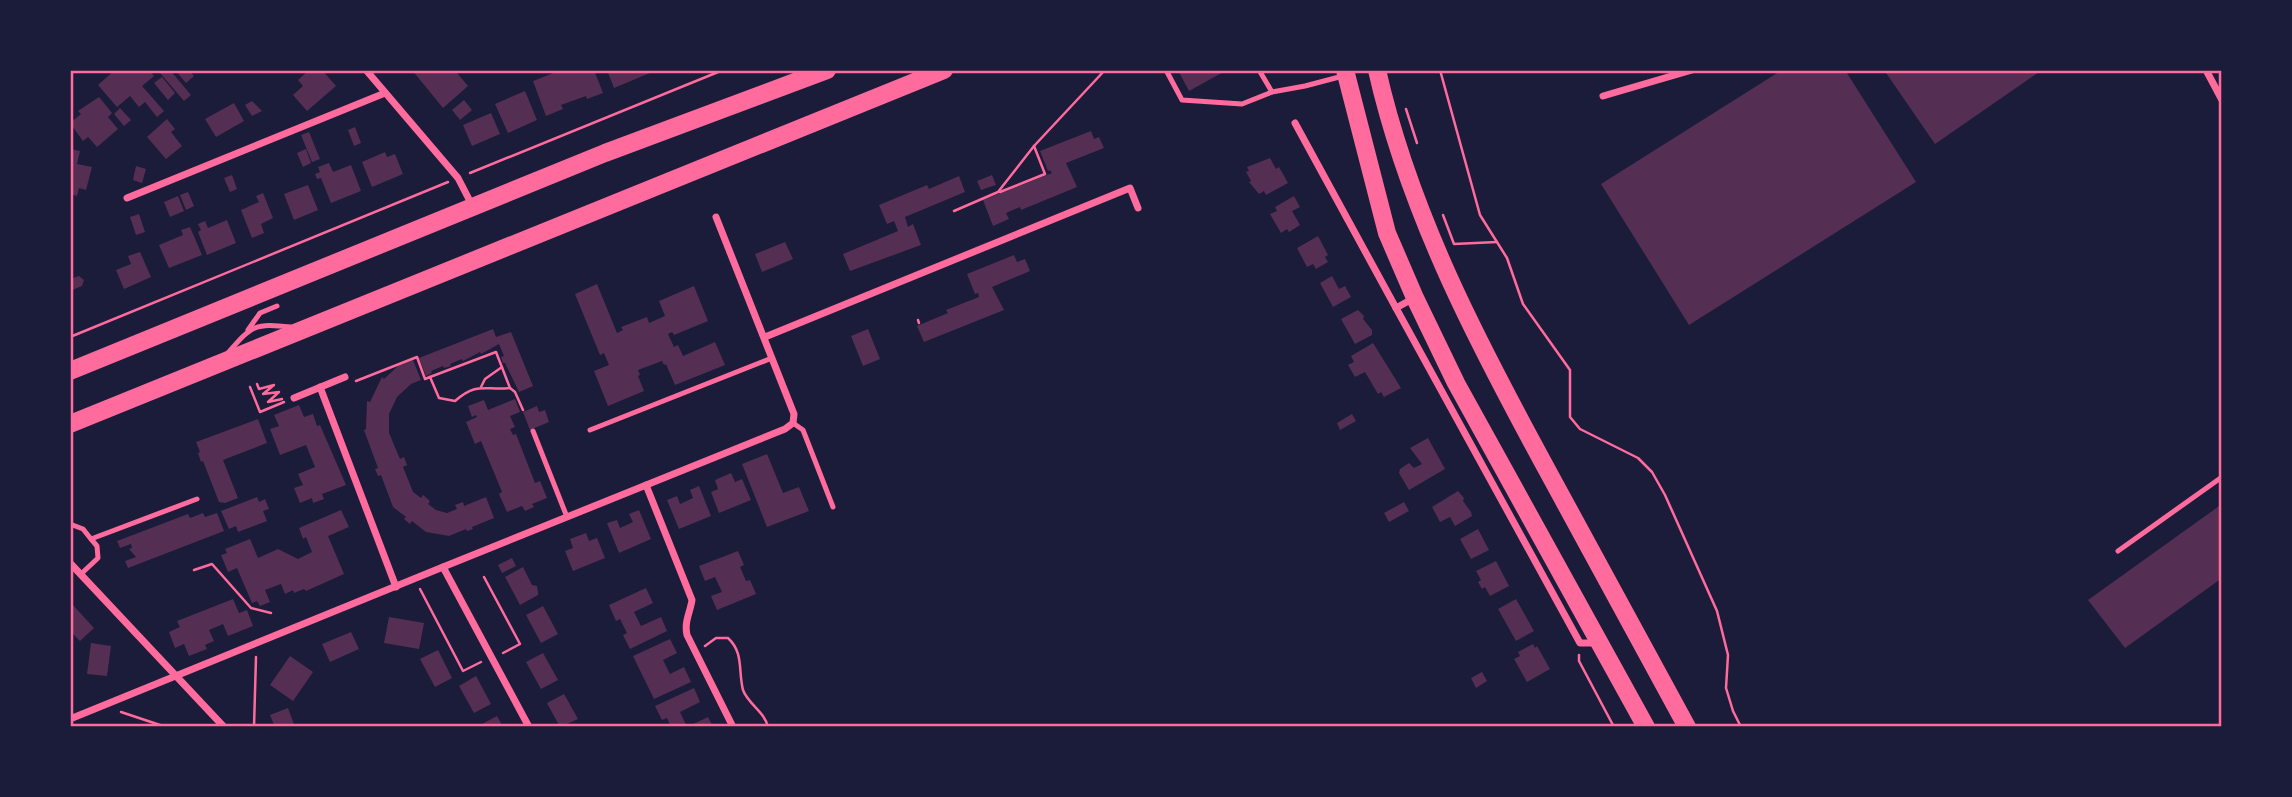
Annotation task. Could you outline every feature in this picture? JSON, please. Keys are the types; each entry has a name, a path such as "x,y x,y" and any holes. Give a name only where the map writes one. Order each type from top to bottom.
{"highway":[{"path":"70,371 605,153 827,70"},
{"path":"70,424 944,70"},
{"path":"1377,70 1408,173 1455,295 1492,370 1687,727"},
{"path":"1345,72 1387,233 1415,298 1456,383 1646,727"}],"street":[{"path":"366,70 458,178 473,207"},
{"path":"1603,96 1692,70"},
{"path":"2206,70 2222,100"},
{"path":"127,198 386,93"},
{"path":"1296,122 1580,643 1600,643"},
{"path":"765,337 1130,188 1138,208"},
{"path":"70,719 785,429 793,423 794,414 716,217"},
{"path":"1396,308 1415,298"},
{"path":"294,398 345,377"},
{"path":"320,387 396,587"},
{"path":"646,485 692,600 691,611 684,624 687,635 733,727"},
{"path":"70,563 224,727"},
{"path":"443,567 529,727"}],"lane":[{"path":"1166,70 1182,100 1242,104 1272,92 1305,86 1345,72"},
{"path":"1259,70 1272,92"},
{"path":"219,364 260,313 277,306"},
{"path":"246,332 265,324 305,329"},
{"path":"590,430 772,358"},
{"path":"793,423 803,430 833,507"},
{"path":"533,431 567,517"},
{"path":"2118,551 2222,477"},
{"path":"91,539 197,499"},
{"path":"70,524 83,529 97,547 98,558 81,574"}],"path":[{"path":"70,337 723,70"},
{"path":"998,192 1034,146 1105,70"},
{"path":"1440,70 1480,215 1507,258 1523,304 1570,370 1570,416 1580,429 1638,458 1651,472 1665,495 1717,611 1728,655 1726,688 1732,711 1741,727"},
{"path":"1403,98 1418,145"},
{"path":"954,211 1045,174 1034,146"},
{"path":"1439,206 1454,244 1497,242"},
{"path":"345,377 348,384 417,357 425,379 496,352 510,388 515,392 523,410"},
{"path":"481,387 485,379 502,367"},
{"path":"430,377 439,398 455,401 467,391 481,387 510,388"},
{"path":"257,384 259,389 274,385 263,394 279,392 268,402 282,399 284,402"},
{"path":"250,387 260,412 294,398"},
{"path":"194,570 212,564 251,608 271,613"},
{"path":"484,577 520,644 501,654"},
{"path":"418,587 463,671 484,661"},
{"path":"702,648 716,638 728,638 737,646 744,693 766,720 768,727"},
{"path":"1580,643 1579,661 1614,727"},
{"path":"254,727 256,652"},
{"path":"115,710 166,727"}],"building":[{"path":"115,70 149,70 154,76 142,86 164,111 157,117 145,102 139,107 130,96 117,107 98,85"},
{"path":"170,70 191,95 184,101 160,73"},
{"path":"175,70 189,70 194,76 186,83"},
{"path":"309,70 322,70 336,86 307,111 293,95 303,86 298,80"},
{"path":"412,70 460,70 457,73 468,86 443,108"},
{"path":"561,70 594,70 603,93 561,105 563,109 546,116 533,81"},
{"path":"607,70 649,70 650,73 614,88"},
{"path":"1227,70 1189,91 1179,72"},
{"path":"1782,70 1845,70 1916,182 1689,325 1601,184"},
{"path":"1884,70 2042,70 1935,144"},
{"path":"162,77 175,93 168,100 154,83"},
{"path":"525,91 537,120 508,133 495,104"},
{"path":"99,97 112,113 108,117 118,129 97,147 88,137 83,141 70,123 81,114 78,111"},
{"path":"464,100 472,110 460,120 452,110"},
{"path":"252,101 262,111 252,116 245,105"},
{"path":"234,103 244,121 216,137 205,119"},
{"path":"120,108 131,120 124,126 114,114"},
{"path":"491,113 500,134 472,146 463,125"},
{"path":"167,119 175,129 171,132 182,146 166,159 147,137"},
{"path":"355,127 361,143 354,146 348,130"},
{"path":"1091,131 1094,139 1099,137 1104,148 1066,163 1077,187 1021,210 1020,207 1006,213 1009,219 993,226 983,200 1052,173 1048,171 1040,151"},
{"path":"309,132 320,159 312,162 301,135"},
{"path":"70,149 80,151 77,164 92,167 86,190 79,188 77,196 70,194"},
{"path":"306,149 311,163 303,167 297,153"},
{"path":"385,152 387,157 395,154 403,174 372,187 362,162"},
{"path":"1270,158 1288,183 1266,195 1264,191 1259,194 1249,182 1251,181 1246,172 1249,171 1247,167"},
{"path":"329,163 333,172 351,165 361,191 331,203 321,178 317,179 315,174 320,172 318,167"},
{"path":"136,166 146,169 142,183 133,180"},
{"path":"232,175 237,189 230,192 224,178"},
{"path":"992,175 996,185 981,190 977,181"},
{"path":"959,176 965,192 905,217 908,227 913,224 921,245 850,271 843,254 898,231 894,221 887,224 879,205 927,185 929,189"},
{"path":"308,185 318,210 294,220 284,194"},
{"path":"188,192 194,206 186,210 180,195"},
{"path":"263,193 273,218 261,224 264,233 252,238 241,210 259,202 256,196"},
{"path":"178,196 184,211 170,217 164,202"},
{"path":"1294,196 1300,207 1292,211 1300,225 1289,232 1287,229 1281,233 1270,214 1277,211 1275,207"},
{"path":"139,214 145,232 136,235 130,217"},
{"path":"227,220 236,243 207,255 198,232 201,230 198,224 205,221 208,228"},
{"path":"190,227 202,255 169,268 159,245 183,235 181,230"},
{"path":"1318,236 1328,255 1325,257 1328,262 1316,269 1313,264 1307,267 1297,248"},
{"path":"785,242 793,259 762,272 755,254"},
{"path":"140,252 151,277 124,289 116,270 131,264 128,256"},
{"path":"1014,255 1017,262 1025,259 1030,271 992,287 1004,310 924,342 917,326 948,313 946,310 979,297 978,293 975,294 967,274"},
{"path":"79,276 84,280 82,286 70,291 70,279"},
{"path":"1332,276 1339,289 1345,286 1351,297 1333,307 1320,283"},
{"path":"597,284 617,333 623,330 621,327 647,317 649,323 665,316 659,301 694,286 708,321 674,335 672,332 668,334 674,347 678,345 683,356 715,342 725,365 675,385 662,361 638,370 644,391 608,406 594,371 609,365 604,353 600,355 575,294"},
{"path":"1358,310 1372,330 1372,335 1355,344 1341,319"},
{"path":"493,329 496,337 511,332 533,386 519,392 503,363 501,357 504,356 499,344 481,354 480,352 450,364 451,366 431,371 432,373 426,376 419,358"},
{"path":"868,329 880,359 863,366 851,336"},
{"path":"1373,343 1401,388 1384,397 1381,392 1378,394 1365,372 1355,377 1348,365 1354,362 1351,356"},
{"path":"413,360 421,380 411,384 397,397 389,414 389,433 400,459 404,457 407,465 403,467 413,492 421,498 423,495 430,501 428,504 436,510 447,513 457,509 455,505 463,502 464,506 486,497 494,518 472,527 473,529 449,536 426,532 412,521 410,524 404,519 406,517 393,507 381,475 378,476 375,469 378,468 364,430 367,401 370,402 382,377 384,379 398,366"},
{"path":"515,399 520,412 510,416 515,427 510,429 513,435 516,434 535,483 540,481 547,498 532,504 534,507 525,511 522,506 507,512 499,494 502,492 481,441 475,444 466,422 477,417 472,417 468,406 484,400 488,410"},
{"path":"299,405 304,417 313,414 317,426 320,425 346,485 322,494 324,499 313,503 312,498 300,503 294,488 303,485 298,474 315,467 306,445 280,455 270,429 279,426 274,415"},
{"path":"537,406 539,412 545,410 549,422 530,430 523,412"},
{"path":"1352,414 1356,421 1340,430 1337,423"},
{"path":"258,419 267,443 223,460 238,498 225,503 219,502 203,461 201,462 196,442"},
{"path":"1428,438 1445,469 1409,490 1399,473 1400,469 1409,463 1414,468 1422,464 1410,448"},
{"path":"767,454 783,493 799,487 809,511 767,527 742,464"},
{"path":"731,473 735,482 742,479 751,500 719,513 711,492 718,489 715,480"},
{"path":"699,486 711,516 679,529 667,500 677,496 680,504 693,498 690,490"},
{"path":"1458,491 1472,516 1455,526 1450,517 1440,522 1432,507"},
{"path":"257,497 259,502 265,499 269,509 263,511 267,521 238,532 236,526 229,529 221,511"},
{"path":"1404,502 1409,511 1389,522 1384,513"},
{"path":"2222,504 2222,578 2125,648 2088,600"},
{"path":"341,510 349,527 328,536 344,574 306,591 304,589 294,593 293,590 285,594 281,584 265,590 270,602 260,606 257,601 252,603 237,568 228,572 221,555 227,553 225,549 250,539 258,558 278,549 298,559 312,552 299,528"},
{"path":"639,510 651,539 619,553 607,523 617,520 620,528 633,522 629,514"},
{"path":"203,513 205,517 217,513 224,531 128,568 125,561 136,557 129,549 132,548 131,544 120,548 117,541 188,514 190,518"},
{"path":"1478,529 1489,550 1471,559 1460,539"},
{"path":"586,533 589,541 597,538 605,558 573,571 565,551 573,548 570,539"},
{"path":"738,551 744,565 740,567 756,594 717,610 711,596 722,592 715,577 705,581 699,566"},
{"path":"512,558 516,566 502,573 498,565"},
{"path":"1496,561 1509,586 1490,596 1478,582 1481,580 1476,571"},
{"path":"523,567 532,585 537,586 538,595 520,605 505,577"},
{"path":"646,588 653,603 634,612 641,626 661,617 667,631 630,649 623,635 627,633 620,619 616,621 609,605"},
{"path":"233,599 239,613 247,610 253,626 228,636 223,624 209,630 214,641 205,645 207,649 189,656 184,644 175,648 169,632 180,627 177,621"},
{"path":"1516,599 1534,631 1516,641 1498,609"},
{"path":"72,604 94,628 80,641 70,631"},
{"path":"543,606 558,634 541,643 526,615"},
{"path":"389,617 424,623 419,649 384,643"},
{"path":"351,632 359,649 330,662 322,644"},
{"path":"670,639 677,653 663,660 670,674 684,667 691,682 654,699 633,656"},
{"path":"91,643 111,646 107,676 87,674"},
{"path":"1533,644 1535,648 1537,646 1550,669 1527,682 1514,659 1520,656 1518,652"},
{"path":"438,650 452,678 435,687 420,659"},
{"path":"543,653 558,680 541,689 526,662"},
{"path":"290,656 313,672 293,701 270,685"},
{"path":"1482,672 1487,681 1476,688 1471,678"},
{"path":"476,676 491,704 474,713 459,686"},
{"path":"694,688 700,702 680,712 687,727 671,727 667,718 662,720 655,706"},
{"path":"564,694 578,719 560,727 547,703"},
{"path":"288,708 295,727 275,727 270,715"},
{"path":"497,716 503,727 481,727 480,725"},
{"path":"708,717 713,727 687,727"}]}
